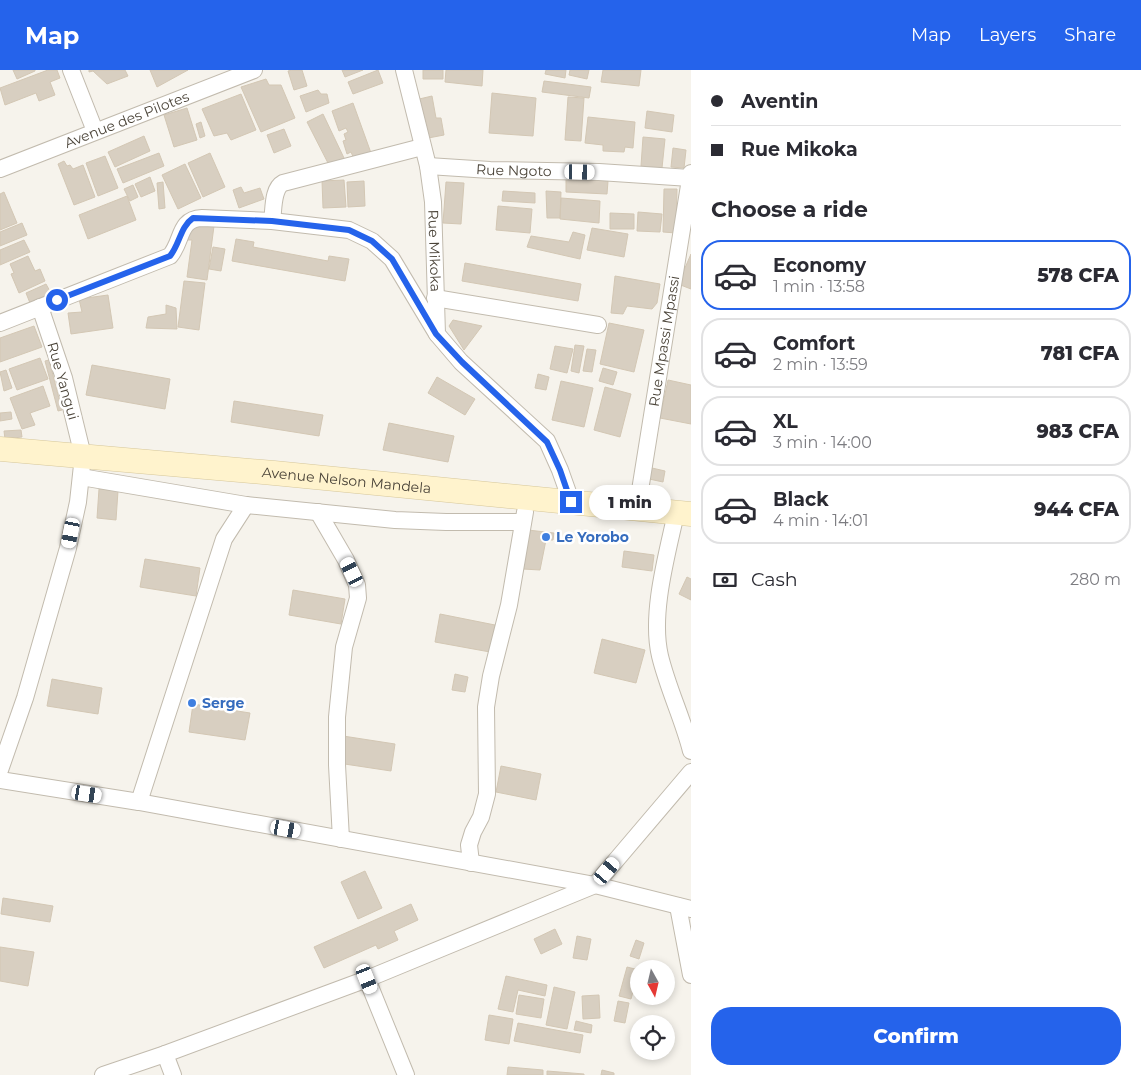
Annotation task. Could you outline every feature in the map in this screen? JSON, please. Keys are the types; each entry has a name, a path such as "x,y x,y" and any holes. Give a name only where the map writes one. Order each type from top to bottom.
{"street":[{"path":"71,70 95,130"},
{"name":"Avenue des Pilotes","path":"0,168 234,74 254,70"},
{"name":"Rue Mikoka","path":"404,70 428,166 433,202 436,334"},
{"path":"272,221 276,192 278,186 283,183 422,146"},
{"name":"Rue Ngoto","path":"428,166 490,170 691,176"},
{"name":"Rue Mpassi Mpassi","path":"637,509 691,176"},
{"path":"0,323 170,256 186,223 193,218 272,221 349,230 372,241 392,259 436,334 462,362 547,442 560,470 571,502"},
{"path":"435,298 598,325"},
{"name":"Rue Yangui","path":"0,770 25,698 68,548 78,502 82,466 64,378 40,307"},
{"name":"Avenue Nelson Mandela","path":"0,449 82,466 527,497 684,513"},
{"path":"82,466 246,505 395,520 523,522"},
{"path":"471,863 469,845 488,794 486,707 491,676 509,605 527,497"},
{"path":"139,802 224,539 246,505"},
{"path":"318,512 346,560 357,585 358,598 344,646 337,718 337,765 341,839"},
{"path":"684,513 661,583 657,625 660,655 691,751"},
{"path":"103,1075 367,979 595,886 691,772"},
{"path":"0,780 139,802 595,886 684,907 691,975"},
{"path":"367,979 406,1075"},
{"path":"165,1054 173,1075"}],"building":[{"path":"13,70 35,70 35,71 17,79"},
{"path":"48,70 57,70 60,78 50,82 55,95 39,101 36,93 5,105 0,88"},
{"path":"89,70 125,70 128,76 107,84 93,71 89,72"},
{"path":"150,70 188,70 157,87"},
{"path":"302,70 307,86 294,90 288,71"},
{"path":"342,70 363,70 345,77"},
{"path":"378,70 383,83 353,94 348,82"},
{"path":"423,70 443,70 443,79 423,79"},
{"path":"446,70 483,70 482,86 445,82"},
{"path":"546,70 566,70 565,78 545,74"},
{"path":"570,70 589,70 587,79 569,75"},
{"path":"603,70 641,70 639,86 601,82"},
{"path":"266,79 269,85 281,85 295,118 261,132 241,87"},
{"path":"544,81 591,87 589,98 542,92"},
{"path":"318,90 321,94 327,94 329,103 306,112 300,96"},
{"path":"492,93 536,98 533,136 489,133"},
{"path":"241,94 256,130 231,140 227,133 214,136 202,109"},
{"path":"432,96 436,118 441,118 444,135 423,139 415,100"},
{"path":"568,97 584,98 581,141 565,140"},
{"path":"353,103 371,153 354,159 351,152 347,154 343,141 346,140 344,134 348,132 346,128 339,131 332,111"},
{"path":"187,108 197,140 174,147 164,115"},
{"path":"647,111 674,115 672,132 645,128"},
{"path":"323,114 344,158 329,165 307,122"},
{"path":"588,117 635,122 633,148 625,147 624,152 603,151 603,145 585,143"},
{"path":"201,122 205,136 200,138 196,124"},
{"path":"284,129 291,146 274,153 267,135"},
{"path":"144,136 150,151 115,167 108,152"},
{"path":"643,137 665,139 662,168 641,166"},
{"path":"673,148 686,150 684,168 671,167"},
{"path":"159,153 164,166 123,183 117,169"},
{"path":"210,153 225,187 203,197 188,163"},
{"path":"105,156 118,188 98,196 86,163"},
{"path":"64,161 67,166 70,165 73,169 83,165 95,197 74,205 58,164"},
{"path":"185,164 201,198 178,209 162,175"},
{"path":"150,177 155,191 141,197 135,184"},
{"path":"566,178 608,181 607,194 566,192"},
{"path":"344,180 346,207 323,208 322,181"},
{"path":"364,181 365,206 348,207 347,182"},
{"path":"163,182 165,208 159,209 157,183"},
{"path":"446,182 464,183 461,224 443,223"},
{"path":"133,185 138,197 130,201 124,189"},
{"path":"241,187 244,193 260,188 264,199 239,208 233,190"},
{"path":"664,189 677,189 676,233 663,232"},
{"path":"503,191 535,193 535,203 502,201"},
{"path":"546,191 561,192 560,218 547,218"},
{"path":"4,192 17,223 0,230 0,194"},
{"path":"127,196 136,220 88,239 79,215"},
{"path":"561,198 600,201 599,223 560,219"},
{"path":"498,206 532,209 530,233 496,230"},
{"path":"638,212 662,214 660,232 637,231"},
{"path":"610,213 634,214 634,229 610,229"},
{"path":"22,223 27,235 0,246 0,232"},
{"path":"214,226 207,280 187,277 192,240 187,240 188,227"},
{"path":"592,228 628,234 624,257 587,250"},
{"path":"573,232 585,235 580,259 527,247 531,236 569,242"},
{"path":"236,239 254,242 253,247 328,261 329,256 349,259 345,281 232,261"},
{"path":"24,240 30,252 0,265 0,250"},
{"path":"213,247 225,249 221,271 209,269"},
{"path":"691,254 691,289 678,284"},
{"path":"28,256 35,271 40,269 45,281 19,293 11,274 14,273 10,264"},
{"path":"465,263 581,284 578,301 462,281"},
{"path":"615,276 660,284 657,303 652,309 627,306 623,314 611,313"},
{"path":"184,281 205,283 199,330 178,327"},
{"path":"46,284 51,293 30,303 26,293"},
{"path":"108,295 113,328 71,334 68,313 82,312 79,299"},
{"path":"166,305 176,308 177,329 146,328 148,317 166,314"},
{"path":"453,320 482,326 464,350 449,326"},
{"path":"609,323 644,330 634,372 600,364"},
{"path":"34,326 42,347 0,362 0,338"},
{"path":"575,345 584,346 579,373 571,371"},
{"path":"555,346 573,349 567,373 550,369"},
{"path":"587,349 596,350 592,372 583,371"},
{"path":"40,358 48,379 17,390 9,369"},
{"path":"49,360 62,410 58,411 45,361"},
{"path":"92,365 170,379 165,409 86,395"},
{"path":"603,368 617,372 613,385 599,381"},
{"path":"6,370 12,388 4,391 0,372"},
{"path":"538,374 549,377 546,390 535,388"},
{"path":"437,377 475,399 465,415 428,393"},
{"path":"668,380 691,385 691,424 660,418"},
{"path":"561,381 593,388 584,427 552,420"},
{"path":"43,386 50,406 30,413 35,425 22,429 10,398"},
{"path":"605,387 631,394 620,437 594,430"},
{"path":"234,401 323,415 319,436 231,422"},
{"path":"11,412 12,419 0,421 0,413"},
{"path":"389,423 454,436 448,462 383,450"},
{"path":"21,430 22,437 5,439 4,431"},
{"path":"652,468 665,471 663,482 649,479"},
{"path":"99,489 118,491 116,520 97,518"},
{"path":"528,530 554,533 553,540 546,540 540,570 523,569"},
{"path":"624,551 654,555 652,571 622,567"},
{"path":"145,559 200,568 196,596 140,587"},
{"path":"687,577 691,579 691,600 679,594"},
{"path":"293,590 345,599 341,624 289,615"},
{"path":"440,614 495,625 490,652 435,642"},
{"path":"602,639 645,650 636,683 594,673"},
{"path":"455,674 468,677 465,692 452,690"},
{"path":"52,679 102,688 98,714 47,706"},
{"path":"193,704 250,713 245,740 189,732"},
{"path":"343,736 395,744 391,771 338,763"},
{"path":"501,766 541,774 536,800 496,792"},
{"path":"365,871 382,908 358,919 341,882"},
{"path":"3,898 53,906 50,922 1,914"},
{"path":"411,904 418,920 394,931 398,940 378,949 376,945 324,968 314,947"},
{"path":"555,929 562,944 541,954 534,939"},
{"path":"577,936 591,939 587,960 573,958"},
{"path":"636,940 644,943 639,959 630,956"},
{"path":"0,947 34,952 28,986 0,981"},
{"path":"627,967 630,968 630,999 619,996"},
{"path":"506,976 547,985 545,996 518,990 513,1012 498,1009"},
{"path":"554,987 575,992 567,1029 546,1025"},
{"path":"519,995 544,999 541,1018 516,1014"},
{"path":"599,995 600,1018 583,1019 582,996"},
{"path":"618,1001 629,1003 625,1023 614,1021"},
{"path":"489,1015 513,1019 509,1044 485,1040"},
{"path":"576,1021 592,1025 591,1033 574,1030"},
{"path":"518,1023 583,1035 580,1053 514,1041"},
{"path":"508,1067 543,1070 543,1075 507,1075"},
{"path":"602,1070 614,1073 614,1075 601,1075"},
{"path":"547,1071 584,1074 584,1075 547,1075"}],"place":[{"name":"Le Yorobo","path":"546,537"},
{"name":"Serge","path":"192,703"}],"route":[{"path":"57,300 170,256 186,223 193,218 272,221 349,230 372,241 392,259 436,334 462,362 547,442 560,470 571,502"}]}
